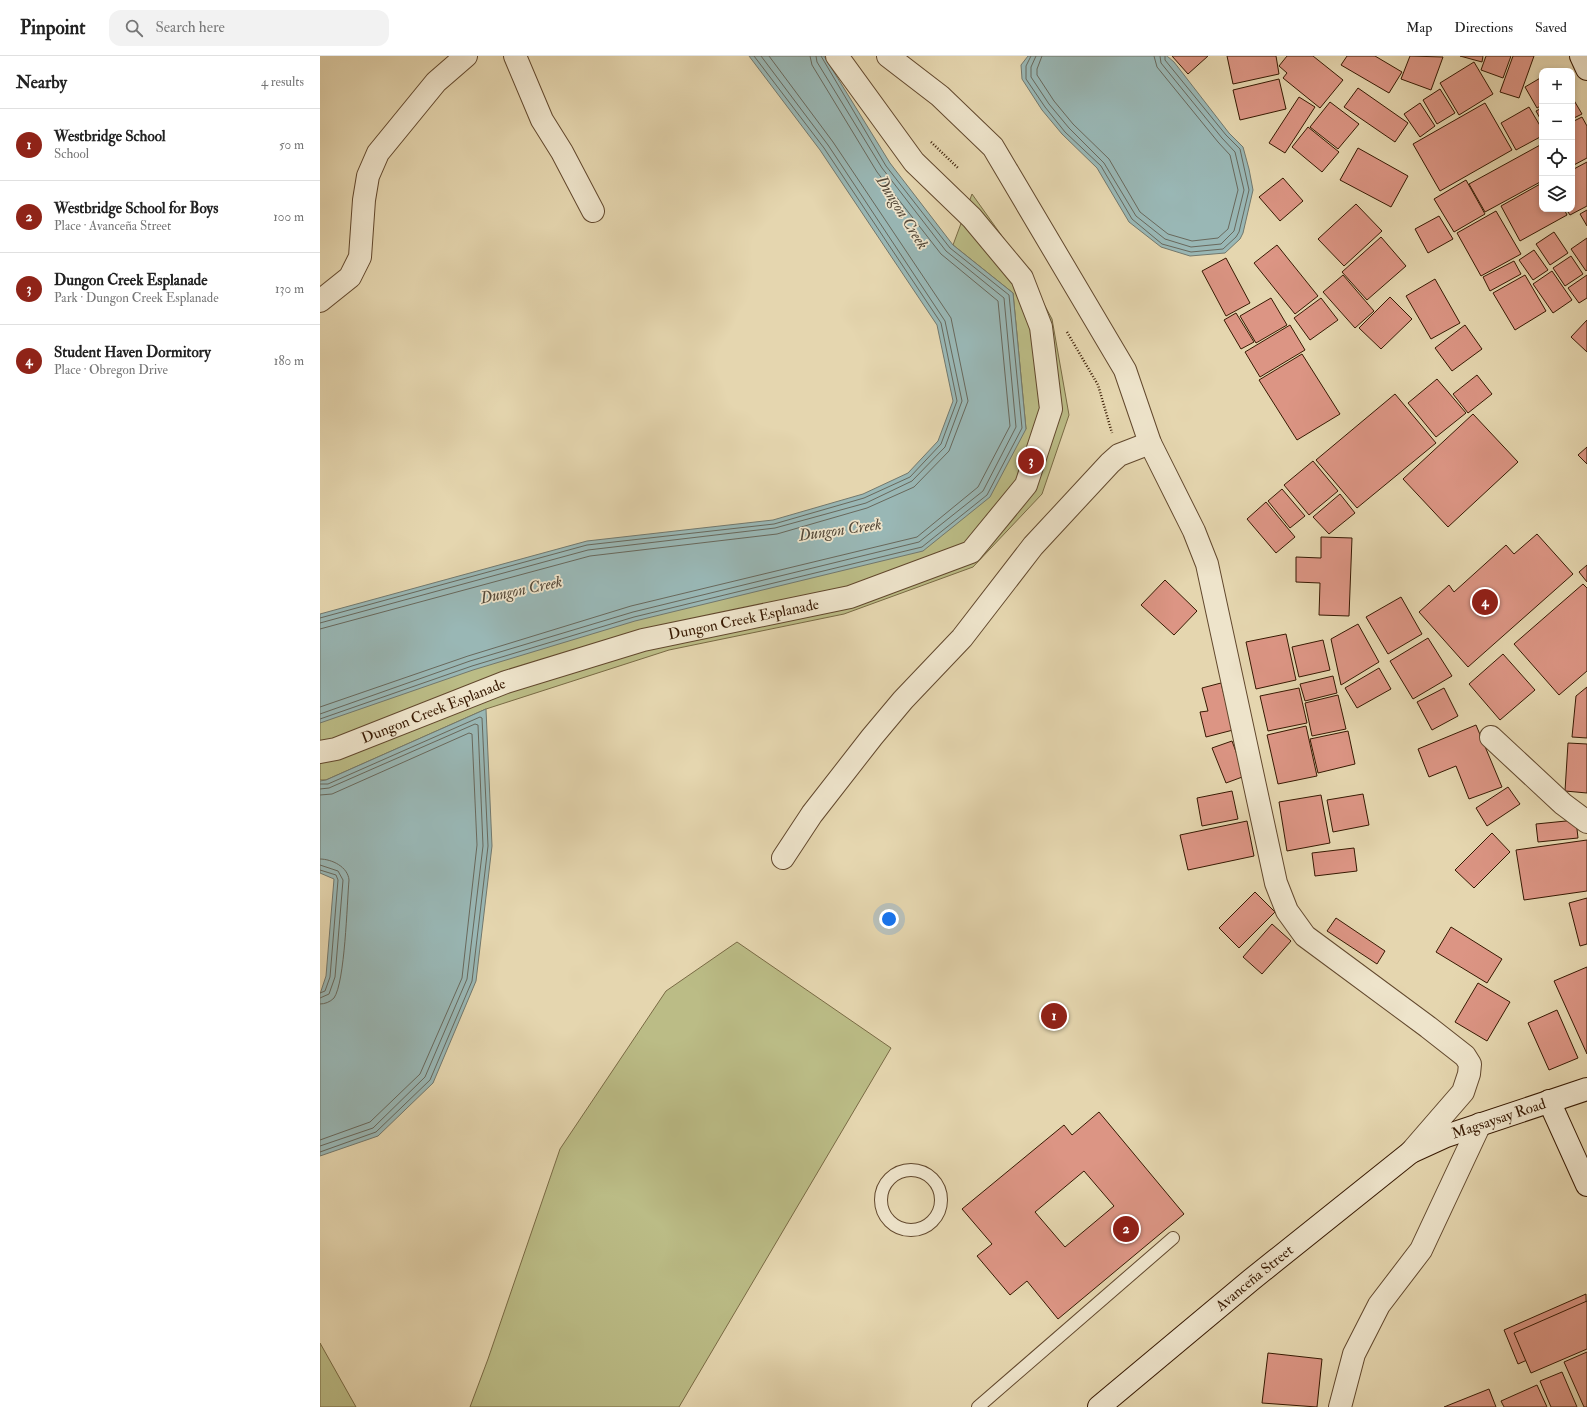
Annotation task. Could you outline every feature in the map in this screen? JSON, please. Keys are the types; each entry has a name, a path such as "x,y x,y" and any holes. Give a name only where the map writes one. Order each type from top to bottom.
{"street":[{"path":"320,301 350,277 360,257 364,200 368,176 378,153 436,82 466,56"},
{"path":"515,56 542,120 562,152 594,211"},
{"name":"Dungon Creek Esplanade","path":"320,752 336,749 506,682 643,640 850,597 950,560 971,552 1026,485 1051,409 1041,327 1022,278 972,218 914,162 837,56"},
{"path":"888,56 940,96 993,147 1125,370 1150,443 1194,531 1207,564 1276,883 1287,912 1305,936 1428,1026 1465,1056 1470,1064 1469,1074 1463,1092 1411,1152"},
{"path":"1581,56 1587,69"},
{"path":"783,858 812,814 841,775 903,700 962,638 1034,546 1119,455 1150,443"},
{"path":"1491,737 1563,804 1587,822"},
{"name":"Magsaysay Road","path":"1411,1152 1446,1136 1587,1089"},
{"path":"1549,1101 1587,1185"},
{"path":"1340,1407 1354,1354 1379,1305 1421,1250 1480,1124"},
{"name":"Avanceña Street","path":"1099,1407 1117,1399 1372,1181 1411,1152"}],"lane":[{"path":"909,1170 920,1171 930,1176 937,1184 941,1194 941,1204 938,1214 932,1222 923,1228 913,1230 903,1229 894,1225 886,1217 882,1208 881,1198 884,1188 890,1179 899,1172 909,1170"},
{"path":"978,1407 1173,1238"}],"green space":[{"path":"972,194 1024,267 1052,319 1069,415 1042,494 973,567 844,614 669,650 486,709 326,780 320,780 320,695 460,664 1026,429 1013,293 953,245"},
{"path":"737,942 891,1048 679,1407 470,1407 560,1149 666,991"},
{"path":"320,1343 356,1407 320,1407"}],"water":[{"name":"Dungon Creek","path":"749,56 824,56 890,163 953,245 1013,293 1026,429 990,497 923,551 635,621 473,670 320,723 320,614 587,541 773,520 863,494 908,473 938,441 953,401 937,325 820,150"},
{"path":"1028,56 1167,56 1174,62 1229,133 1243,147 1253,190 1243,233 1240,239 1225,253 1190,256 1161,247 1129,222 1097,168 1062,134 1042,110 1022,79 1021,65"},
{"path":"486,709 492,846 476,981 433,1083 378,1136 320,1156 320,994 326,976 334,879 320,873 320,781 326,780"}],"building":[{"path":"1172,56 1208,56 1188,74"},
{"path":"1227,56 1276,56 1279,74 1233,84"},
{"path":"1287,56 1313,56 1343,80 1320,108 1283,78 1287,73 1279,66"},
{"path":"1347,56 1375,56 1402,72 1389,93 1341,65"},
{"path":"1410,56 1443,57 1431,90 1401,79"},
{"path":"1460,56 1483,56 1482,62"},
{"path":"1486,56 1511,56 1503,78 1481,70"},
{"path":"1513,56 1534,56 1519,98 1500,92"},
{"path":"1474,62 1493,94 1459,115 1440,83"},
{"path":"1279,79 1286,109 1240,120 1233,90"},
{"path":"1539,79 1539,107 1537,108 1525,87"},
{"path":"1358,88 1408,123 1395,142 1344,107"},
{"path":"1440,89 1455,113 1437,124 1423,100"},
{"path":"1299,97 1315,107 1285,153 1269,143"},
{"path":"1330,102 1359,124 1338,149 1310,127"},
{"path":"1575,102 1582,114 1575,118"},
{"path":"1420,103 1435,126 1420,137 1404,114"},
{"path":"1485,103 1512,150 1440,191 1413,144"},
{"path":"1529,107 1539,124 1539,138 1516,150 1501,123"},
{"path":"1539,110 1539,116 1536,111"},
{"path":"1582,117 1587,126 1587,158 1575,164 1575,140 1575,120"},
{"path":"1308,127 1339,152 1322,172 1292,147"},
{"path":"1539,146 1539,183 1485,212 1469,184"},
{"path":"1358,148 1408,176 1391,207 1340,180"},
{"path":"1587,162 1587,206 1570,215 1568,212 1575,212 1575,168"},
{"path":"1283,178 1303,201 1280,221 1259,197"},
{"path":"1466,180 1485,214 1454,232 1434,199"},
{"path":"1539,185 1539,212 1566,212 1567,215 1520,241 1501,206"},
{"path":"1356,204 1382,231 1344,266 1318,239"},
{"path":"1587,210 1587,226 1580,214"},
{"path":"1496,211 1521,254 1481,276 1457,233"},
{"path":"1439,216 1453,239 1428,253 1415,229"},
{"path":"1554,232 1568,253 1550,265 1536,244"},
{"path":"1381,237 1406,266 1367,300 1342,272"},
{"path":"1587,238 1587,270 1586,271 1571,249"},
{"path":"1277,245 1318,296 1295,314 1254,263"},
{"path":"1534,250 1548,270 1533,280 1519,260"},
{"path":"1571,256 1583,274 1565,286 1553,268"},
{"path":"1226,258 1250,303 1226,316 1202,271"},
{"path":"1514,261 1521,274 1490,291 1483,277"},
{"path":"1552,271 1572,300 1553,313 1533,284"},
{"path":"1343,275 1374,311 1355,328 1323,292"},
{"path":"1525,275 1546,311 1515,330 1493,293"},
{"path":"1587,275 1587,298 1579,303 1568,288"},
{"path":"1435,279 1460,323 1431,339 1406,296"},
{"path":"1390,297 1412,319 1381,349 1359,328"},
{"path":"1271,298 1287,325 1256,343 1240,316"},
{"path":"1321,298 1338,320 1310,340 1294,318"},
{"path":"1236,313 1254,342 1241,349 1224,320"},
{"path":"1587,320 1587,352 1571,337"},
{"path":"1290,325 1305,350 1260,377 1245,352"},
{"path":"1465,325 1482,349 1452,371 1435,348"},
{"path":"1302,354 1340,414 1297,440 1259,380"},
{"path":"1477,375 1492,394 1468,413 1453,394"},
{"path":"1437,379 1466,413 1436,437 1408,403"},
{"path":"1395,394 1436,443 1357,508 1316,460"},
{"path":"1473,414 1518,462 1448,527 1403,479"},
{"path":"1587,447 1587,464 1578,455"},
{"path":"1313,461 1338,491 1309,515 1284,485"},
{"path":"1282,489 1305,516 1290,528 1268,501"},
{"path":"1340,494 1355,513 1329,534 1313,517"},
{"path":"1266,502 1295,537 1276,553 1247,519"},
{"path":"1537,534 1573,574 1468,667 1419,612 1449,585 1454,592 1506,545 1514,554"},
{"path":"1321,537 1352,538 1349,616 1319,615 1320,583 1296,582 1296,557 1321,558"},
{"path":"1587,565 1587,582 1579,572"},
{"path":"1165,580 1197,611 1174,635 1141,605"},
{"path":"1583,584 1587,588 1587,671 1559,695 1514,644"},
{"path":"1401,597 1422,634 1388,654 1366,617"},
{"path":"1358,624 1379,662 1341,685 1331,639"},
{"path":"1286,634 1296,680 1256,689 1246,642"},
{"path":"1428,638 1452,676 1413,699 1390,661"},
{"path":"1323,640 1330,670 1299,677 1292,647"},
{"path":"1503,654 1535,690 1500,720 1469,684"},
{"path":"1379,668 1391,689 1357,708 1345,688"},
{"path":"1333,676 1337,693 1305,701 1300,684"},
{"path":"1221,683 1233,730 1206,737 1200,712 1208,711 1202,688"},
{"path":"1587,687 1587,738 1572,737 1576,696"},
{"path":"1299,688 1307,723 1268,731 1260,696"},
{"path":"1444,688 1458,716 1432,730 1417,702"},
{"path":"1338,695 1346,729 1312,736 1305,703"},
{"path":"1476,725 1502,787 1469,799 1456,766 1429,777 1418,749"},
{"path":"1306,726 1317,776 1278,784 1267,735"},
{"path":"1348,731 1355,764 1318,773 1310,739"},
{"path":"1232,741 1245,776 1226,783 1212,748"},
{"path":"1568,743 1587,744 1587,793 1565,791"},
{"path":"1508,787 1520,804 1487,826 1476,808"},
{"path":"1232,791 1238,819 1202,826 1197,798"},
{"path":"1363,794 1369,825 1333,832 1327,800"},
{"path":"1321,795 1330,843 1287,851 1279,802"},
{"path":"1576,820 1578,838 1538,842 1536,824"},
{"path":"1247,821 1254,856 1188,870 1180,835"},
{"path":"1492,833 1510,852 1474,888 1455,870"},
{"path":"1587,840 1587,891 1524,900 1516,850"},
{"path":"1354,848 1357,871 1315,876 1312,853"},
{"path":"1255,892 1275,912 1239,948 1219,928"},
{"path":"1587,898 1587,944 1580,946 1569,903"},
{"path":"1336,918 1385,951 1377,964 1327,931"},
{"path":"1272,924 1291,941 1262,974 1243,957"},
{"path":"1451,927 1502,959 1487,983 1436,952"},
{"path":"1587,967 1587,1054 1554,981"},
{"path":"1478,983 1510,1002 1487,1041 1455,1022"},
{"path":"1557,1010 1578,1058 1549,1070 1528,1023"},
{"path":"1099,1112 1184,1214 1058,1319 1027,1281 1010,1295 977,1256 992,1244 962,1209 1064,1125 1072,1135","holes":["1084,1171 1114,1206 1065,1247 1035,1212"]},
{"path":"1586,1294 1587,1334 1518,1364 1504,1330"},
{"path":"1587,1301 1587,1349 1531,1373 1514,1333"},
{"path":"1587,1352 1587,1407 1584,1407 1564,1362"},
{"path":"1268,1353 1322,1359 1317,1407 1262,1403"},
{"path":"1562,1372 1577,1407 1551,1407 1540,1381"},
{"path":"1537,1385 1547,1407 1504,1407 1501,1401"},
{"path":"1489,1389 1496,1407 1444,1407"}],"place":[{"name":"Dungon Creek Esplanade","path":"1031,461"},
{"name":"Student Haven Dormitory","path":"1485,602"},
{"name":"Westbridge School","path":"1054,1016"},
{"name":"Westbridge School for Boys","path":"1126,1229"}]}
